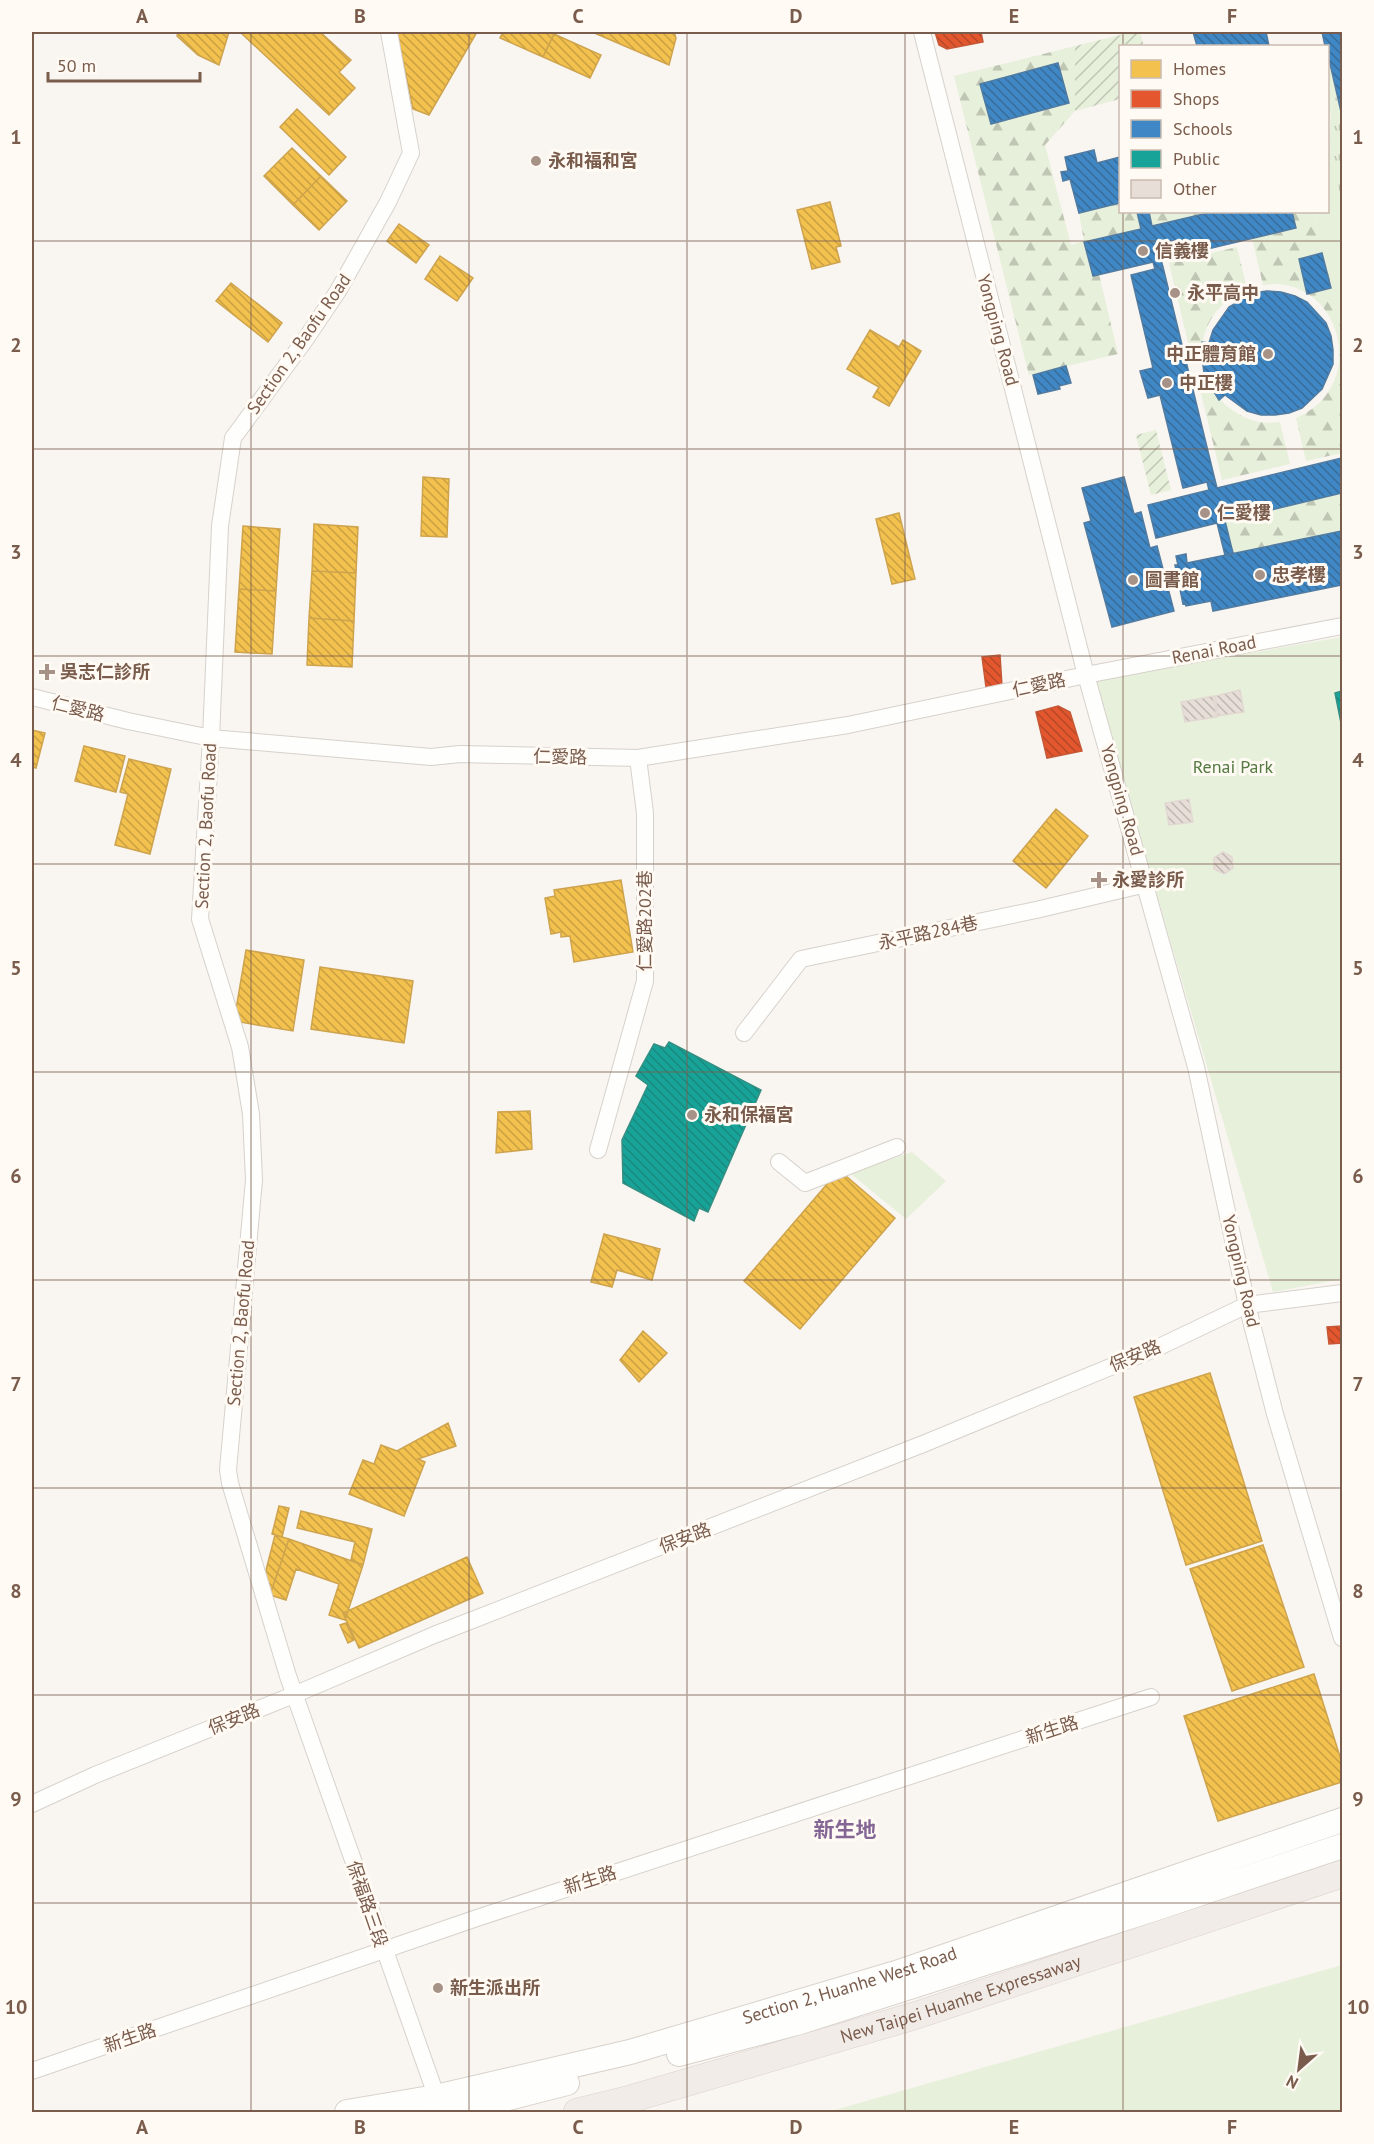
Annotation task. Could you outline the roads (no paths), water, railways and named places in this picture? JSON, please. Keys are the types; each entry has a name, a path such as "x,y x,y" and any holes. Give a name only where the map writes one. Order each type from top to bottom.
{"highway":[{"name":"New Taipei Huanhe Expressaway","path":"577,2112 630,2099 914,2016 1342,1874"}],"main road":[{"name":"Section 2, Huanhe West Road","path":"444,2107 896,1973 1342,1820"},
{"name":"Section 2, Huanhe West Road","path":"348,2112 444,2107 797,2023 1157,1908 1342,1846"}],"street":[{"name":"Section 2, Baofu Road","path":"296,1694 288,1676 228,1470 254,1180 251,1114 240,1047 200,919 220,526 233,438 338,291 382,212 411,153 389,32"},
{"name":"Yongping Road","path":"921,32 1086,675 1196,1067 1247,1305 1275,1414 1342,1635"},
{"name":"Renai Road","path":"1086,675 1342,626"},
{"name":"仁愛路","path":"32,697 128,721 211,738 431,757 459,754 639,758 848,725 1086,675"},
{"name":"仁愛路202巷","path":"598,1149 645,981 645,813 639,758"},
{"name":"永平路284巷","path":"744,1033 801,959 1036,910 1146,884"},
{"path":"779,1162 804,1183 897,1147"},
{"name":"保安路","path":"32,1804 95,1775 296,1694 434,1635 923,1444 1159,1347 1247,1305 1342,1293"},
{"name":"保福路三段","path":"296,1694 384,1951 444,2107"},
{"name":"新生路","path":"32,2071 590,1880 1151,1697"}],"place":[{"name":"永和福和宮","path":"536,161"},
{"name":"信義樓","path":"1143,251"},
{"name":"永平高中","path":"1175,293"},
{"name":"中正體育館","path":"1268,354"},
{"name":"中正樓","path":"1167,383"},
{"name":"仁愛樓","path":"1205,513"},
{"name":"忠孝樓","path":"1260,575"},
{"name":"圖書館","path":"1133,580"},
{"name":"吳志仁診所","path":"47,672"},
{"name":"永愛診所","path":"1099,880"},
{"name":"永和保福宮","path":"692,1115"},
{"name":"新生派出所","path":"438,1988"}],"district":[{"name":"新生地","path":"845,1830"}],"park label":[{"name":"Renai Park","path":"1233,767"}]}
